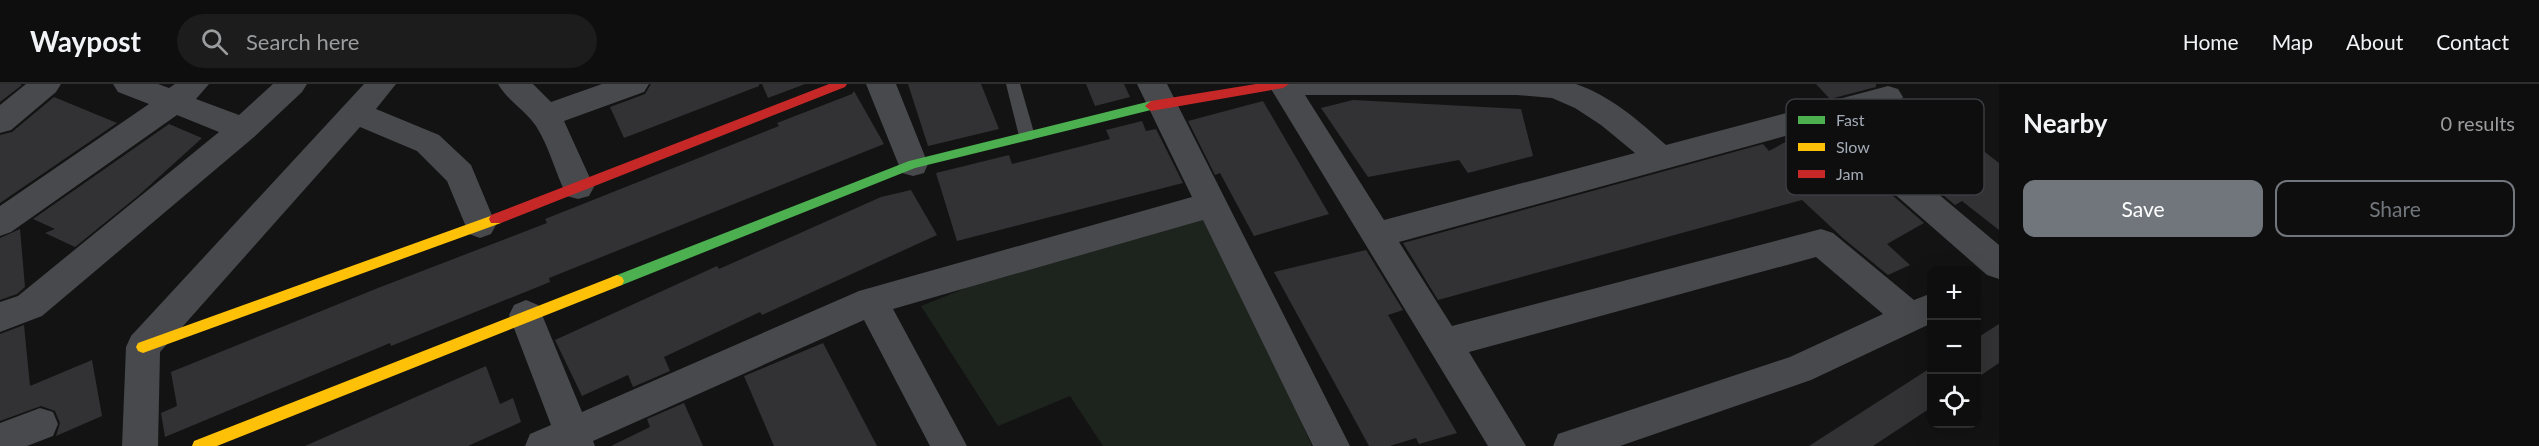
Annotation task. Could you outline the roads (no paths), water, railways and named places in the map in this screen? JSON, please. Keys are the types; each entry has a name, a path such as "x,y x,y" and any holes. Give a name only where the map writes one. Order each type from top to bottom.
{"street":[{"path":"0,122 46,84"},
{"path":"128,84 183,94 243,129"},
{"path":"0,317 30,306 243,129 291,84"},
{"path":"140,446 143,347 381,84"},
{"path":"513,84 531,97 561,140 578,187"},
{"path":"545,116 634,84"},
{"path":"143,347 480,225 841,84"},
{"path":"881,84 913,164"},
{"path":"199,446 913,164 1027,136 1156,94 1283,84 1508,446"},
{"path":"1295,84 1517,84 1554,88 1589,101 1620,120 1660,158"},
{"path":"0,223 183,94"},
{"path":"1156,94 1332,446"},
{"path":"1880,99 1888,97"},
{"path":"354,112 428,143 460,174 480,225"},
{"path":"1376,235 1786,124"},
{"path":"1917,195 1999,266 1981,277"},
{"path":"526,315 564,441 871,301 1213,204"},
{"path":"1443,344 1821,242 1921,312 1799,369 1571,446"},
{"path":"871,301 950,446"},
{"path":"0,440 40,424"}],"lane":[{"path":"1013,84 1027,136"}]}
